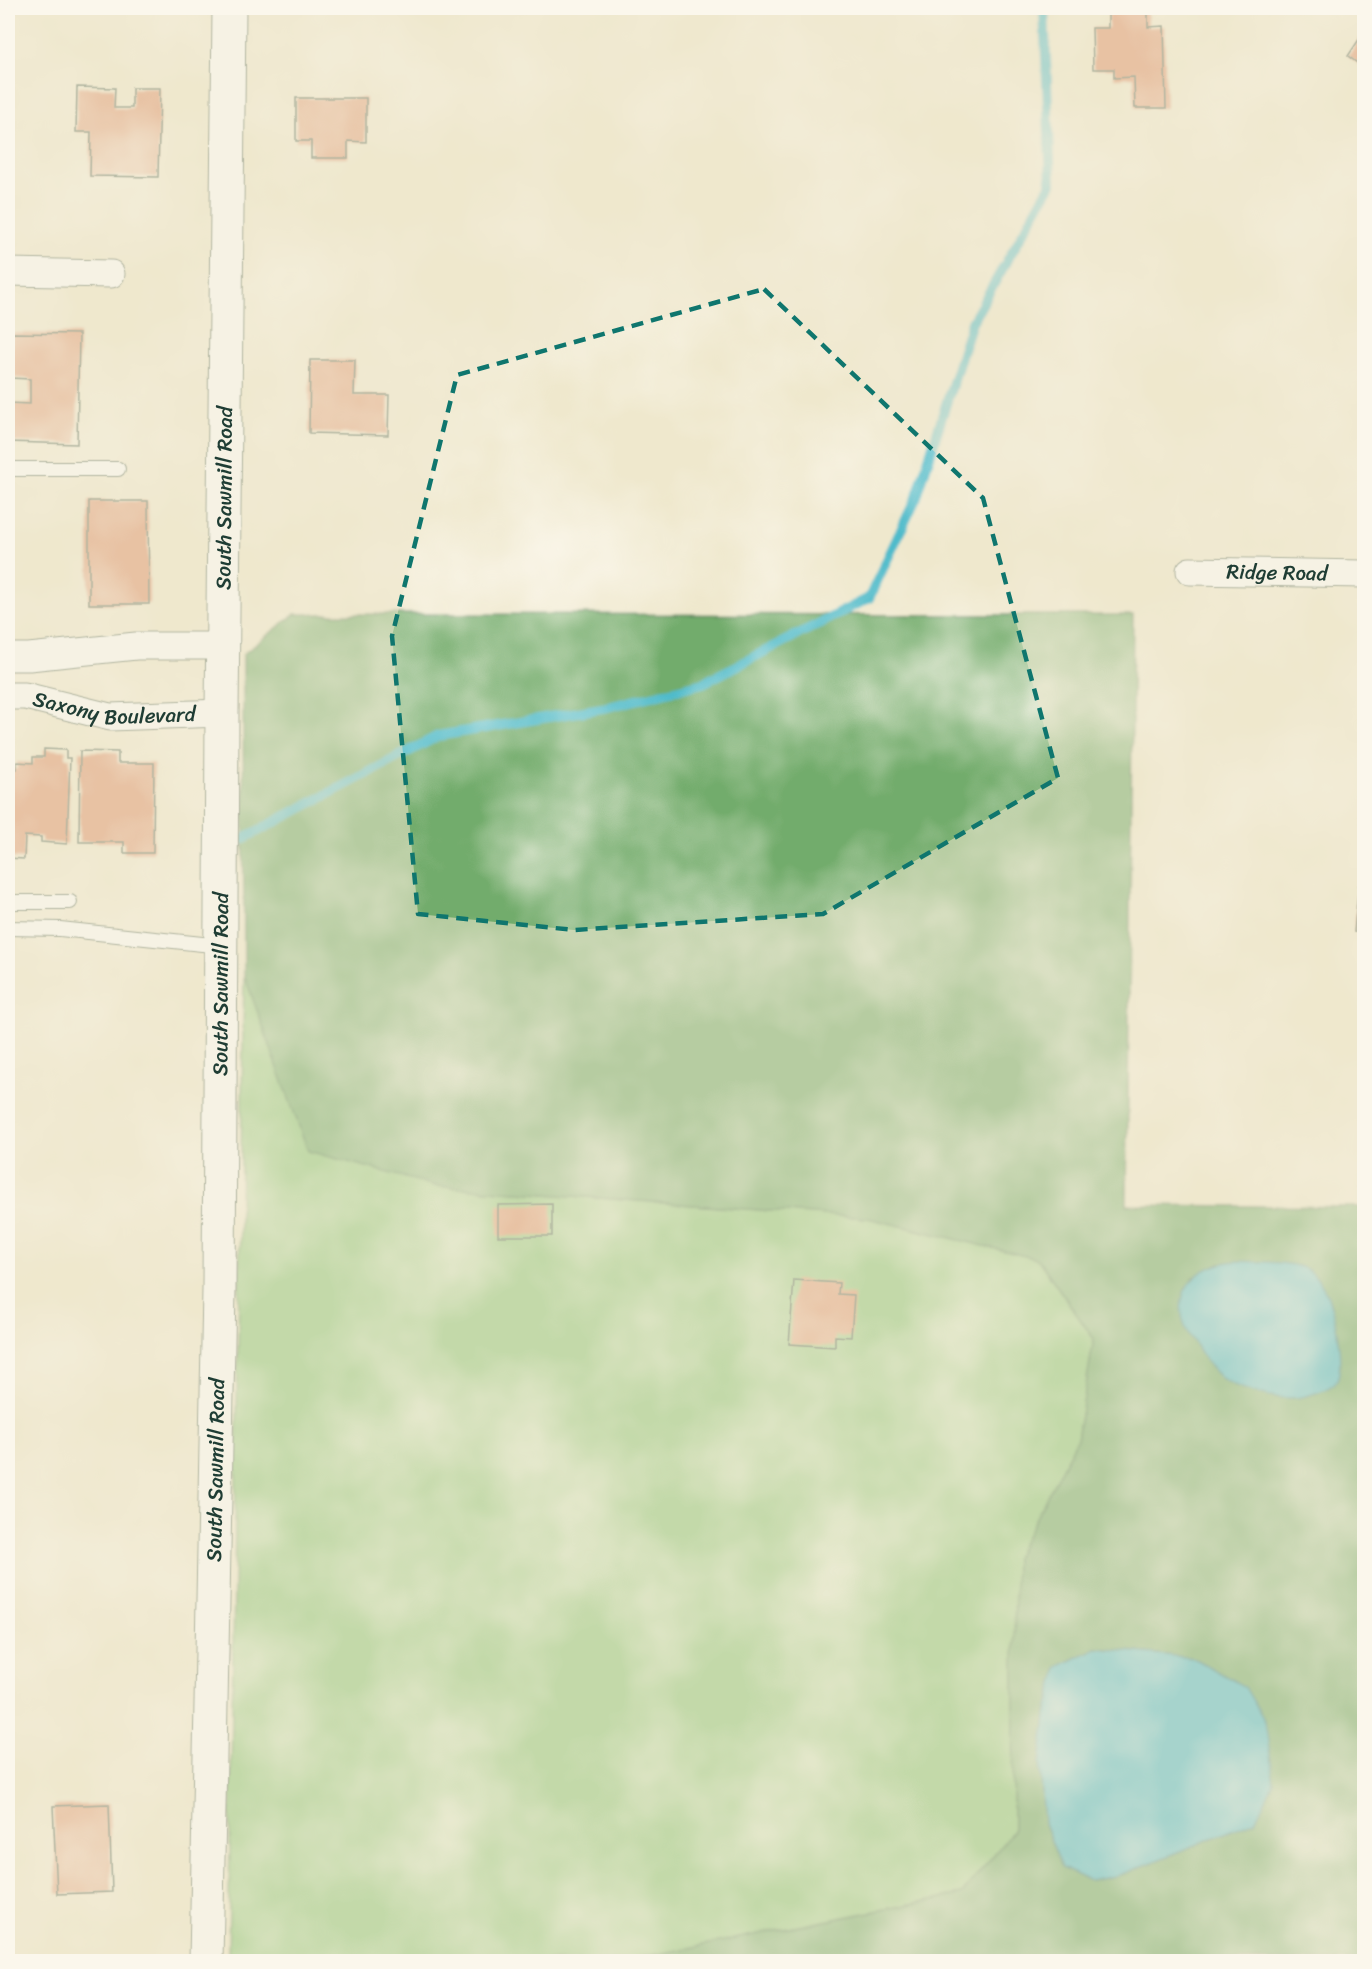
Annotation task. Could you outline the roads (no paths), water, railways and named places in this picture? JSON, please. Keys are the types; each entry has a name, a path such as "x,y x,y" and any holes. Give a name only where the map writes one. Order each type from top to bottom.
{"street":[{"name":"South Sawmill Road","path":"206,1962 219,1302 229,8"},
{"path":"8,272 111,274"},
{"name":"Ridge Road","path":"1190,571 1365,574"},
{"name":"Saxony Boulevard","path":"8,657 136,646 223,646"},
{"name":"Saxony Boulevard","path":"8,696 25,696 110,717 222,713"}],"lane":[{"path":"8,469 118,469"},
{"path":"8,902 70,902"},
{"path":"8,928 60,929 221,946"}],"water":[{"path":"1236,1261 1288,1264 1304,1268 1317,1278 1329,1299 1337,1331 1340,1364 1334,1384 1303,1397 1276,1397 1241,1388 1215,1372 1185,1327 1182,1301 1185,1290 1200,1273 1223,1263"},
{"path":"1096,1648 1194,1658 1245,1687 1265,1721 1274,1782 1255,1821 1120,1875 1090,1881 1062,1868 1044,1823 1040,1762 1046,1715 1058,1667"}],"waterway":[{"path":"237,842 438,736 608,707 703,683 869,598 917,496 972,322 1051,184 1044,8"}]}
